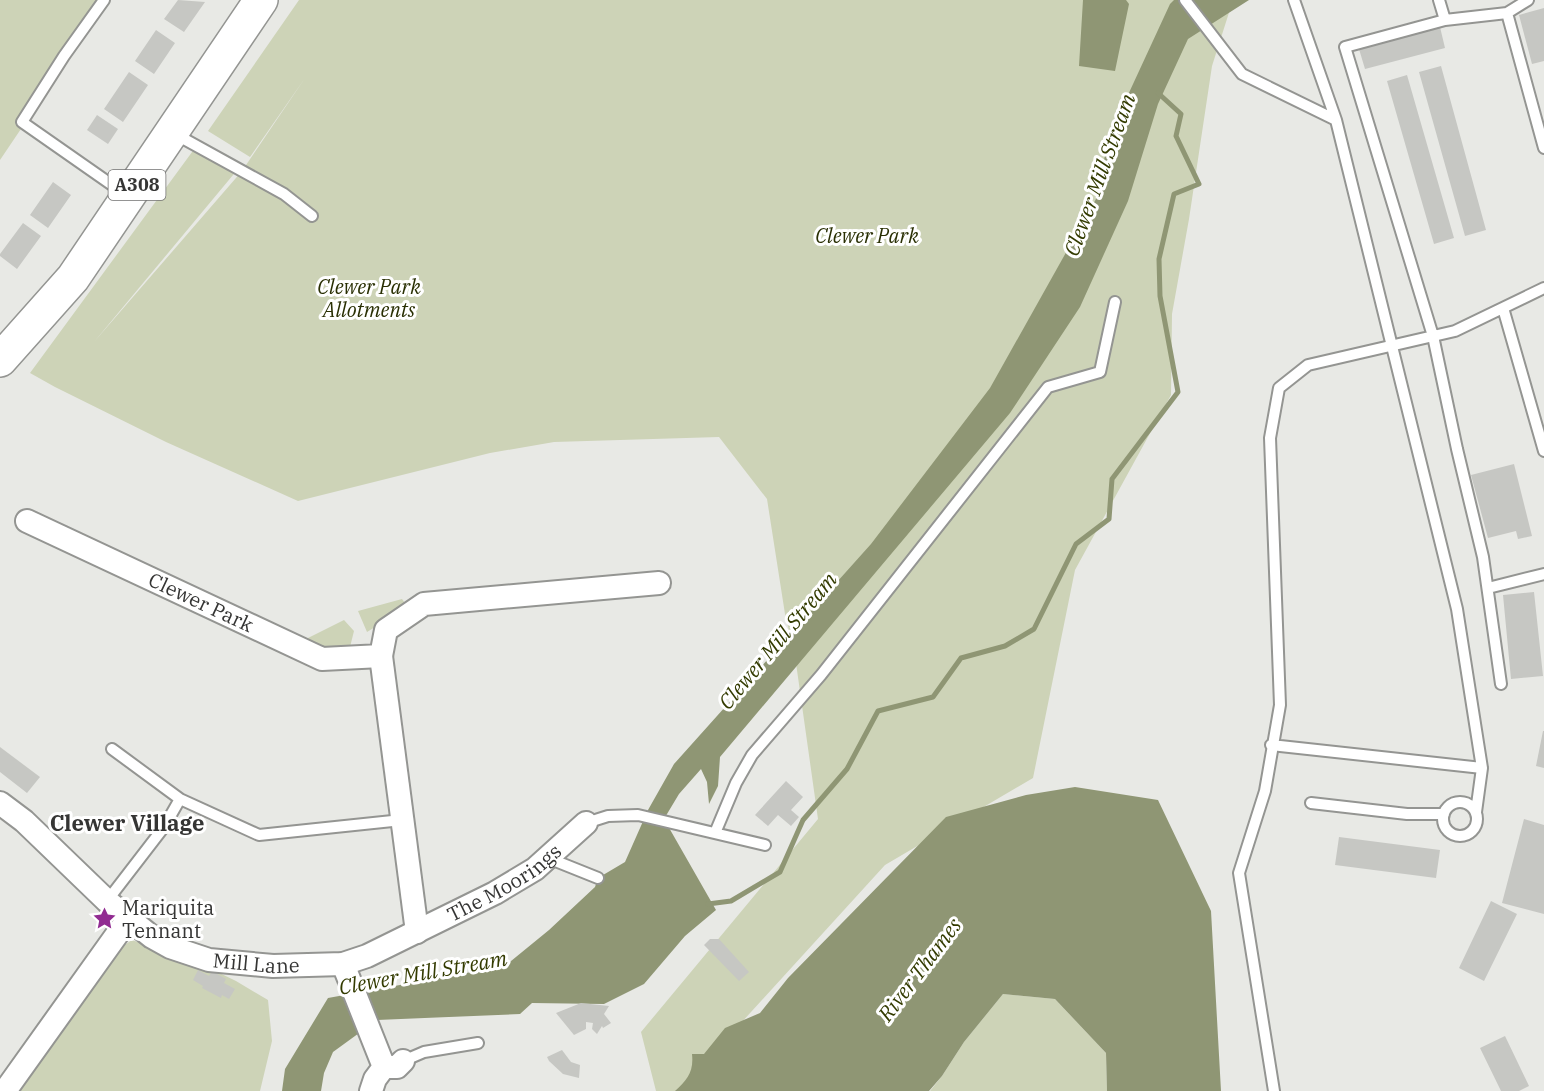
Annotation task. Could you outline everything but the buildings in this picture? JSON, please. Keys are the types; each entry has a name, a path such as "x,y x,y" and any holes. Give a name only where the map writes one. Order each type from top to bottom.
{"main road":[{"name":"A308","path":"2,355 73,278 261,0"}],"street":[{"name":"Clewer Park","path":"27,520 322,659 381,656"},
{"path":"417,932 381,656 386,630 424,604 659,583"},
{"name":"Mill Lane","path":"0,803 24,821 128,919 170,947 209,960 347,973 367,956 417,932"},
{"name":"The Moorings","path":"417,932 495,893 535,869 586,823"},
{"path":"5,1091 128,919"},
{"path":"347,973 369,1032 394,1064 375,1079 371,1091"}],"lane":[{"path":"104,0 64,56 22,122 115,187 127,199"},
{"path":"1185,0 1242,74 1336,120"},
{"path":"1294,0 1336,120 1457,609 1482,768 1477,819 1473,830 1459,835 1447,830 1444,814 1451,805 1461,801 1473,807 1476,812"},
{"path":"1439,0 1445,20"},
{"path":"1501,684 1483,557 1433,336 1345,47 1445,20 1507,13 1528,0"},
{"path":"1507,13 1544,148"},
{"path":"172,132 284,194 312,216"},
{"path":"1274,1091 1239,873 1265,791 1271,745 1280,705 1270,438 1279,388 1308,365 1455,331 1544,288"},
{"path":"715,833 736,783 752,755 821,675 1048,387 1100,372 1115,302"},
{"path":"1503,308 1544,451"},
{"path":"1488,588 1544,574"},
{"path":"1271,745 1482,768"},
{"path":"112,749 180,799 259,835 402,820"},
{"path":"107,901 164,827 180,799"},
{"path":"1311,803 1407,814 1444,814"},
{"path":"586,823 608,816 639,815 765,845"},
{"path":"548,858 598,878"},
{"path":"394,1064 424,1052 478,1043"}],"green space":[{"path":"0,0 108,0 0,160"},
{"name":"Clewer Park Allotments","path":"299,0 1233,0 1212,66 1172,314 1171,395 1075,570 1033,778 885,865 679,1091 656,1091 641,1032 818,819 795,656 785,614 767,499 719,437 554,442 490,453 298,501 166,442 30,373 195,148 238,169 94,342 242,171 305,78 250,157 208,131"},
{"path":"402,599 408,607 367,632 358,611"},
{"path":"344,620 354,631 349,651 327,653 300,642"},
{"path":"132,940 207,967 268,1000 272,1041 260,1091 17,1091 123,946"},
{"path":"1003,994 1055,999 1106,1053 1107,1091 930,1091 964,1042"}],"water":[{"path":"1083,0 1126,0 1129,4 1115,71 1079,66"},
{"path":"1174,0 1249,0 1188,39 1158,104 1128,201 1080,307 1010,413 720,757 718,786 709,804 707,782 701,769 679,794 664,819 716,910 685,936 644,984 604,1004 532,1003 520,1014 377,1020 333,1052 324,1073 321,1091 282,1091 285,1069 328,998 505,966 549,930 595,887 598,878 625,862 648,810 674,764 871,544 990,388 1096,199 1109,136 1170,4"},
{"name":"River Thames","path":"1075,787 1158,800 1211,911 1221,1091 1107,1091 1106,1053 1055,999 1003,994 964,1042 942,1076 929,1091 675,1091 689,1075 692,1054 704,1054 725,1028 760,1013 788,978 946,817 1026,795"}],"waterway":[{"path":"708,904 731,901 780,872 803,820 847,769 878,711 933,697 961,658 1005,646 1034,629 1076,544 1109,519 1112,479 1178,392 1160,296 1159,259 1174,194 1199,184 1176,136 1181,114 1158,93"}],"place":[{"name":"Mariquita Tennant","path":"104,919"}],"district":[{"name":"Clewer Village","path":"127,823"}],"water label":[{"name":"Clewer Mill Stream","path":"1100,175"},
{"name":"Clewer Mill Stream","path":"778,641"},
{"name":"Clewer Mill Stream","path":"423,973"}]}
